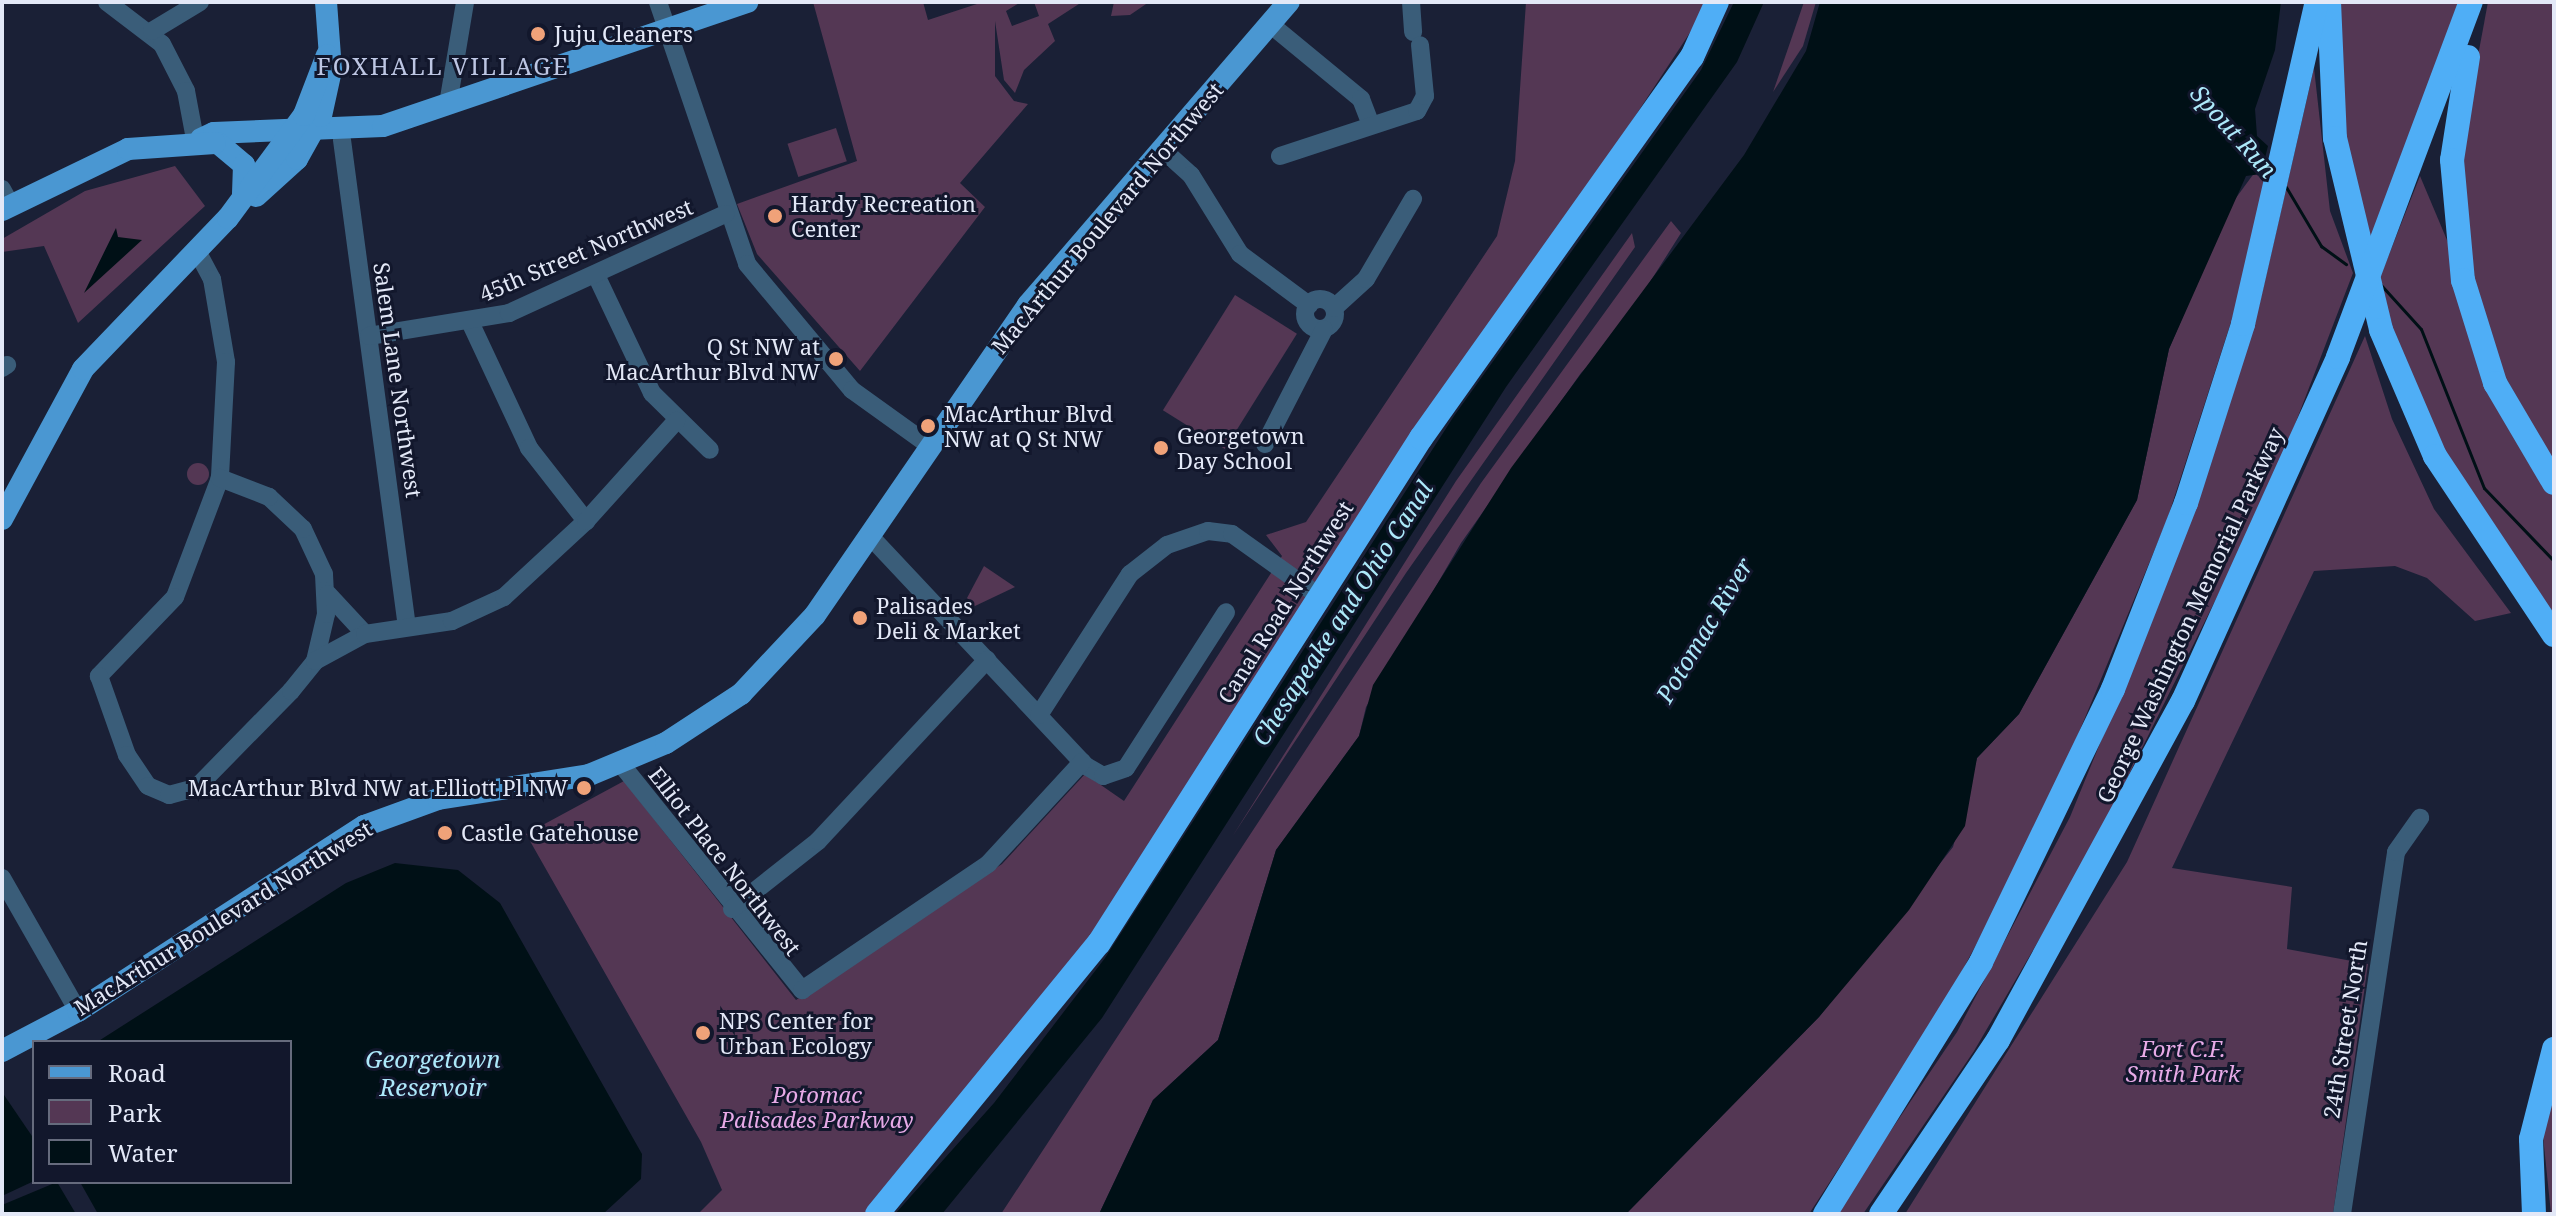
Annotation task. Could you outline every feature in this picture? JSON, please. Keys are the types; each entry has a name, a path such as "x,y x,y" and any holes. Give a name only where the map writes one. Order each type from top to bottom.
{"highway":[{"name":"Canal Road Northwest","path":"877,1214 1086,961 1460,381 1692,57 1717,2"},
{"name":"George Washington Memorial Parkway","path":"1825,1214 1973,976 2107,703 2186,503 2243,324 2317,2"},
{"path":"2329,2 2335,138 2381,330 2435,456 2554,635"},
{"name":"George Washington Memorial Parkway","path":"1881,1214 1998,1040 2091,880 2258,543 2338,357 2410,175 2471,2"},
{"path":"2481,2 2455,127 2457,249 2492,375 2554,483"},
{"path":"2534,1214 2531,1139 2554,1049"}],"main road":[{"path":"326,2 327,55 341,110 383,126"},
{"path":"5,201 112,155 251,131 342,140 747,2"},
{"name":"MacArthur Boulevard Northwest","path":"2,1051 78,1011 375,821 438,799 556,783 621,764 700,724 762,675 869,535 1028,305 1289,2"},
{"path":"251,131 287,113 327,55"},
{"path":"2,519 88,362 197,251 302,135 327,55"},
{"path":"204,140 302,135 383,126"},
{"path":"204,140 244,165 243,199"}],"street":[{"path":"107,2 152,31 184,84 204,140"},
{"path":"152,31 200,2"},
{"path":"453,103 465,2"},
{"path":"453,103 477,2"},
{"path":"658,2 725,214 749,268 845,383 930,446"},
{"path":"668,2 668,28"},
{"path":"1280,156 1417,111 1425,96 1411,2"},
{"path":"1270,24 1361,99 1371,125"},
{"name":"Salem Lane Northwest","path":"342,140 407,627"},
{"path":"1162,149 1191,175 1240,254 1309,305"},
{"path":"1265,444 1334,308 1366,279 1413,199"},
{"name":"45th Street Northwest","path":"369,336 471,324 596,275 725,214"},
{"path":"197,251 212,279 225,354 220,478 182,585 142,638 102,667 100,689 145,782 180,795 203,781 315,661 365,634 452,621 490,605 586,521 676,421"},
{"path":"596,275 640,373 676,421 710,450"},
{"path":"1309,305 1324,300 1334,308"},
{"path":"1309,305 1309,323 1324,329"},
{"path":"471,324 529,448 586,521"},
{"path":"220,478 263,494 296,520 314,548 328,594 365,634"},
{"path":"1039,715 1130,574 1167,545 1208,531 1232,534 1319,596"},
{"path":"869,535 1082,762 1108,776 1126,768 1226,612"},
{"path":"315,661 328,594"},
{"path":"732,909 818,841 987,660"},
{"name":"Elliot Place Northwest","path":"621,764 793,986 817,982 983,868 1082,762"},
{"name":"24th Street North","path":"2342,1214 2396,852 2420,818"},
{"path":"2,878 78,1011"}],"green space":[{"path":"813,2 923,2 928,20 983,2 1021,2 1006,11 1012,26 1039,16 1034,2 1082,2 1048,24 1055,41 1024,70 1015,93 1004,80 995,21 995,76 1014,101 1028,104 960,183 985,207 860,371 757,254 737,204 857,161"},
{"path":"1114,2 1149,2 1130,15 1111,16"},
{"name":"Potomac Palisades Parkway","path":"1526,2 1710,2 1101,930 866,1214 698,1214 722,1190 701,1142 526,834 624,781 796,1000 1002,864 1085,774 1124,801 1282,556 1266,535 1306,522 1497,236 1515,161"},
{"path":"1804,2 1816,2 1803,46 1773,92"},
{"path":"2340,2 2460,2 2365,253 2346,168"},
{"path":"2488,2 2554,2 2554,464 2504,383 2473,280 2459,158"},
{"path":"2314,68 2330,211 2353,273 2269,492 2091,851 1974,1051 1863,1214 1835,1214 1957,1032 2070,817 2154,611 2259,306"},
{"path":"836,128 847,161 798,177 787,144"},
{"path":"175,166 205,206 78,323 44,246 2,252 2,239 85,191"},
{"path":"2255,172 2264,183 2243,285 2167,520 2043,819 1939,1014 1809,1214 1626,1214 1819,1017 1953,847 1977,758 2019,714 2137,500 2169,349 2230,206"},
{"path":"2420,176 2554,494 2554,620 2449,466 2375,290"},
{"path":"1671,221 1681,233 1617,334 1581,373 1461,543 1366,707 1359,736 1276,850 1218,1040 1153,1100 1099,1214 1001,1214 1481,483"},
{"path":"1632,233 1635,247 1406,573 1232,837 1456,481"},
{"path":"1235,295 1297,334 1225,449 1163,410"},
{"name":"Fort C.F. Smith Park","path":"2365,336 2392,419 2434,509 2511,613 2475,621 2427,578 2395,566 2314,571 2172,868 2292,887 2287,949 2368,964 2333,1214 1905,1214 2127,862"},
{"path":"198,463 206,466 209,474 206,482 198,485 190,482 187,474 190,466"},
{"path":"984,566 1015,587 975,606 967,598"},
{"path":"2554,1075 2554,1214 2551,1214 2542,1126"}],"water":[{"name":"Chesapeake and Ohio Canal","path":"1734,2 1764,2 1737,62 1506,387 1102,1018 942,1214 895,1214 994,1103 1105,958 1454,416 1701,70"},
{"name":"Potomac River","path":"1820,2 2281,2 2275,50 2255,109 2257,136 2268,146 2261,174 2246,176 2169,349 2137,500 2019,714 1977,758 1965,826 1909,910 1819,1017 1626,1214 1099,1214 1153,1100 1218,1040 1276,850 1359,736 1373,685 1511,468 1744,155 1806,51"},
{"path":"116,228 118,237 142,240 84,293"},
{"name":"Georgetown Reservoir","path":"395,863 458,870 500,903 642,1154 641,1179 603,1214 98,1214 81,1184 292,1184 292,1040 100,1040 346,883"},
{"path":"2,1092 32,1136 32,1182 2,1196"},
{"path":"58,1184 76,1214 2,1214 2,1205"}],"waterway":[{"name":"Spout Run","path":"2286,187 2321,246 2346,264"},
{"name":"Spout Run","path":"2381,285 2421,329 2484,488 2554,561"}],"place":[{"name":"Juju Cleaners","path":"538,34"},
{"name":"Hardy Recreation Center","path":"775,216"},
{"name":"Q St NW at MacArthur Blvd NW","path":"836,359"},
{"name":"MacArthur Blvd NW at Q St NW","path":"928,426"},
{"name":"Georgetown Day School","path":"1161,448"},
{"name":"Palisades Deli & Market","path":"860,618"},
{"name":"MacArthur Blvd NW at Elliott Pl NW","path":"584,788"},
{"name":"Castle Gatehouse","path":"445,833"},
{"name":"NPS Center for Urban Ecology","path":"703,1033"}],"district":[{"name":"FOXHALL VILLAGE","path":"443,66"}]}
